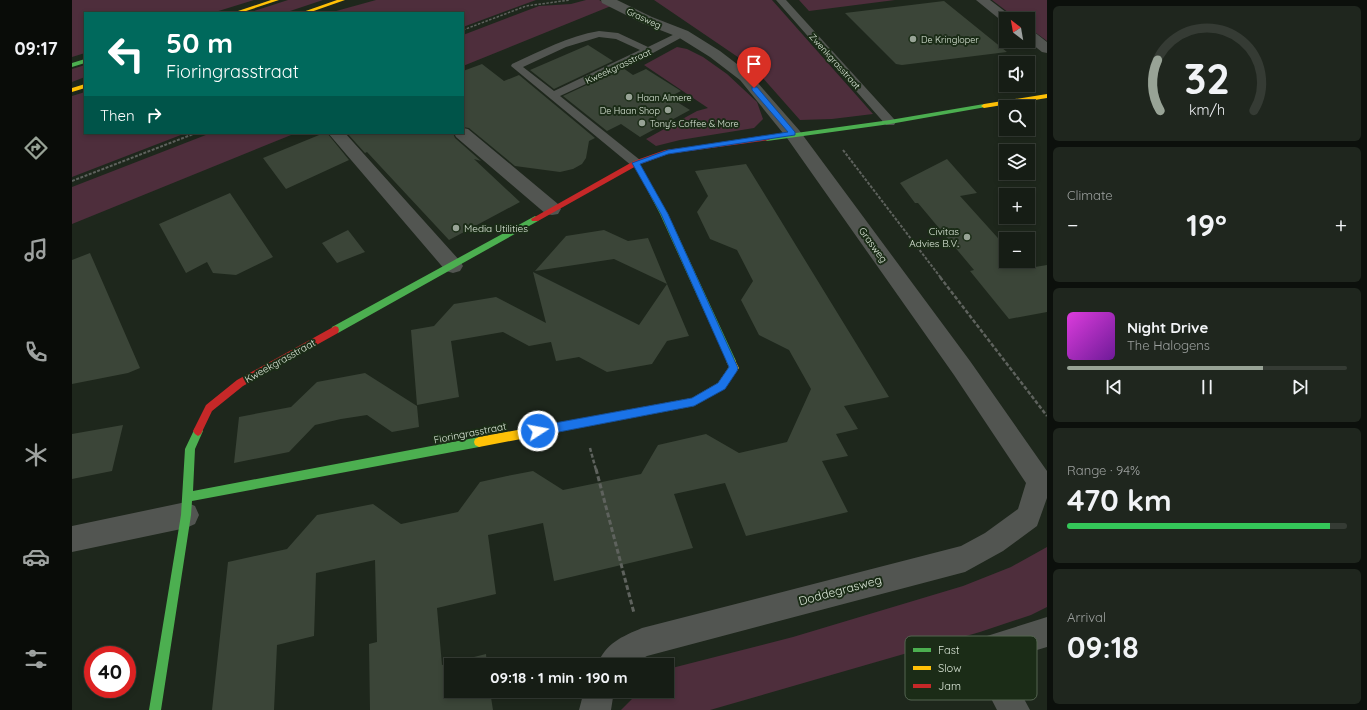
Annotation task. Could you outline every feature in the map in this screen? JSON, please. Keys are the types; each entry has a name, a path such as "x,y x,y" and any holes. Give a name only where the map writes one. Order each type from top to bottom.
{"main road":[{"path":"238,12 276,0"},
{"path":"306,12 342,0"},
{"path":"72,65 84,61"},
{"path":"72,90 84,86"},
{"path":"793,134 890,122 1047,96"},
{"name":"Kweekgrasstraat","path":"155,710 186,506 190,449 209,408 240,383 636,163 668,152 793,134"},
{"name":"Fioringrasstraat","path":"186,506 583,422 694,402 721,386 734,368 664,214 636,163"}],"street":[{"name":"Grasweg","path":"607,0 647,20 683,34"},
{"path":"982,0 999,12"},
{"name":"Grasweg","path":"652,8 683,34 715,54 745,77 793,134 1043,483"},
{"path":"1035,40 1047,49"},
{"path":"337,134 453,266"},
{"path":"463,134 552,209"},
{"name":"Doddegrasweg","path":"618,658 620,655 642,643 965,558 994,542 1028,517 1043,483"},
{"path":"72,539 186,506"},
{"path":"1034,636 1047,632"},
{"path":"595,710 598,698"},
{"path":"1008,700 1014,710"}],"lane":[{"name":"Zwenkgrasstraat","path":"781,0 890,122"},
{"path":"636,163 516,66 591,34 609,34 632,42 649,51"},
{"name":"Kweekgrasstraat","path":"552,96 683,34"}],"path":[{"path":"464,30 526,6 570,0"},
{"path":"72,181 193,134"},
{"path":"849,147 841,148 1047,416"},
{"path":"583,422 642,643"}],"shaded area":[{"path":"72,0 254,0 215,12 84,12 84,53 72,57"},
{"path":"288,0 323,0 287,12 251,12"},
{"path":"376,0 536,0 464,27 464,12 333,12"},
{"path":"586,0 599,0 611,6 464,66 464,35 539,6 571,4"},
{"path":"654,0 772,0 873,114 832,119 800,120 754,68"},
{"path":"799,0 895,0 809,11"},
{"path":"992,0 1047,0 1047,41 1035,32 1035,12 1008,12"},
{"path":"677,47 687,49 703,57 727,74 757,102 763,119 754,128 680,140 656,146 646,139 697,111 708,108 644,65"},
{"path":"84,65 84,77 72,82 72,69"},
{"path":"84,92 84,134 183,134 72,177 72,96"},
{"path":"208,134 294,134 72,224 72,187"},
{"path":"1047,547 1047,607 1031,615 966,636 905,636 905,654 710,710 621,710 633,698 674,698 674,667 793,637 963,586 1011,567"}],"building":[{"path":"944,1 999,46 999,48 1002,48 1007,52 902,65 896,64 845,13"},
{"path":"588,45 613,61 554,89 530,70"},
{"path":"482,64 504,81 519,75 595,138 589,141 586,158 582,164 573,169 560,172 515,166 469,128 464,127 464,71"},
{"path":"623,68 633,75 646,69 681,91 669,97 690,110 640,137 621,124 607,131 563,96"},
{"path":"322,134 328,134 349,160 286,189 263,158"},
{"path":"348,134 453,134 455,138 481,161 474,159 520,202 449,240 367,152 365,153"},
{"path":"947,159 977,193 960,196 999,239 999,268 1035,268 1047,265 1047,312 1009,319 970,271 974,270 918,203 915,203 900,183"},
{"path":"746,164 889,397 844,406 858,429 836,434 848,456 822,461 848,512 746,536 725,483 674,494 693,548 554,581 543,523 488,535 496,594 437,608 442,665 444,664 444,698 491,698 493,710 370,710 369,644 377,642 375,560 316,573 314,636 277,645 274,710 212,710 228,562 287,549 317,515 373,504 401,524 458,512 480,482 507,476 533,471 563,490 641,474 658,445 706,434 739,453 787,442 811,389 789,350 759,335 741,300 753,281 737,250 710,239 697,212 708,196 695,171"},
{"path":"230,193 273,257 236,275 213,273 207,262 186,273 159,224"},
{"path":"348,230 365,252 337,263 322,243"},
{"path":"604,230 628,241 648,238 667,284 614,259 535,271 566,236"},
{"path":"90,253 140,368 128,373 72,384 72,260"},
{"path":"533,272 639,325 667,284 689,336 667,341 652,364 607,372 579,357 556,361 551,342 529,346 503,332 451,341 459,397 417,405 411,330 434,326 454,304 496,297 546,323"},
{"path":"365,373 417,406 419,427 392,432 367,415 341,419 315,425 289,452 234,463 239,417 291,407 317,382"},
{"path":"123,425 112,471 72,479 72,434"},
{"path":"486,654 486,658 470,658"}],"traffic: fast":[{"path":"72,65 84,61"},
{"path":"767,139 890,122 984,106"},
{"path":"636,163 664,214 731,361"},
{"path":"335,330 535,219"},
{"path":"155,710 186,515 190,449 198,431"},
{"path":"187,497 479,442"}],"traffic: slow":[{"path":"238,12 276,0"},
{"path":"306,12 342,0"},
{"path":"72,90 84,86"},
{"path":"984,106 1047,96"},
{"path":"479,442 694,402 721,386 734,368 731,361"}],"traffic: jam":[{"path":"535,219 636,163 667,152 767,139"},
{"path":"198,431 209,408 240,383 335,330"}],"place":[{"name":"De Kringloper","path":"913,39"},
{"name":"Haan Almere","path":"629,97"},
{"name":"De Haan Shop","path":"668,110"},
{"name":"Tony's Coffee & More","path":"642,123"},
{"name":"Media Utilities","path":"456,228"},
{"name":"Civitas Advies B.V.","path":"967,237"}],"route":[{"path":"538,431 694,402 721,386 734,368 664,214 636,163 668,152 793,134 754,88"}]}
